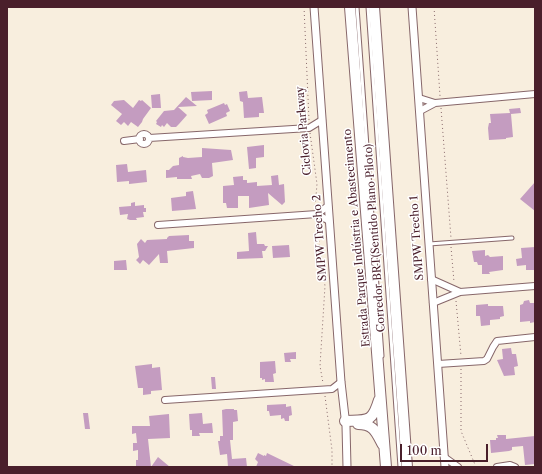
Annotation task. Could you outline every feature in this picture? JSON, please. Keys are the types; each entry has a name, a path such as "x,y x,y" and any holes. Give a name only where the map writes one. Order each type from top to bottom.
{"highway":[{"name":"Estrada Parque Indústria e Abastecimento","path":"350,7 381,392 387,449 386,467"},
{"path":"374,7 406,465"},
{"path":"346,424 372,418 376,411 381,392"},
{"path":"346,424 369,425 374,429 387,449"}],"street":[{"name":"SMPW Trecho 2","path":"314,7 341,382 346,424 347,467"},
{"name":"SMPW Trecho 1","path":"412,7 432,303 445,467"},
{"path":"419,98 435,103 535,94"},
{"path":"420,111 435,103"},
{"path":"310,128 322,120"},
{"path":"124,141 140,139 143,134 147,135 149,138 310,128 323,132"},
{"path":"316,215 328,206"},
{"path":"158,225 316,215 329,221"},
{"path":"431,279 460,292"},
{"path":"432,303 460,292 535,286"},
{"path":"438,364 484,361 487,359 492,347 497,341 535,337"},
{"path":"165,400 324,390 332,389 341,382"},
{"path":"332,389 343,396"},
{"path":"444,457 458,467"},
{"path":"497,467 510,465 515,467"}],"lane":[{"path":"356,7 382,358"},
{"name":"Corredor BRT(Sentido Plano Piloto)","path":"368,7 406,465"},
{"path":"429,244 512,238"},
{"path":"387,449 390,467"}],"path":[{"name":"Ciclovia Parkway","path":"304,7 310,128 317,184 316,215 325,286 320,366 332,450 332,467"}],"building":[{"path":"212,91 212,100 192,101 191,92"},
{"path":"247,91 248,98 262,97 264,113 259,113 259,117 244,118 243,102 240,101 239,92"},
{"path":"160,94 161,108 152,108 151,95"},
{"path":"186,97 197,106 178,107 187,115 176,127 171,127 167,123 164,127 156,124 156,121 164,111 174,110"},
{"path":"124,100 133,108 139,100 142,100 151,108 138,127 131,122 128,126 124,122 121,125 116,121 122,114 111,105 114,101"},
{"path":"224,103 225,105 227,104 230,111 226,113 227,116 209,124 205,115 208,113 207,110"},
{"path":"520,108 521,113 511,114 513,137 489,140 488,128 489,123 491,123 490,114 510,113 509,109"},
{"path":"264,145 264,157 256,158 256,168 249,169 247,147"},
{"path":"202,148 231,150 233,160 212,163 213,176 209,178 202,178 200,174 191,176 192,179 177,179 177,177 166,178 166,170 169,170 173,166 179,165 179,158 183,156 188,158 202,157"},
{"path":"127,164 128,172 146,170 147,182 129,184 129,181 117,182 116,165"},
{"path":"278,175 279,185 284,184 285,202 282,205 268,193 269,205 249,208 249,196 238,196 238,208 227,208 226,203 223,203 223,186 234,185 233,177 243,176 243,180 247,180 247,183 257,182 257,186 272,185 271,176"},
{"path":"535,182 535,211 520,199"},
{"path":"193,191 196,209 172,211 171,198 186,196 186,192"},
{"path":"135,202 135,206 144,205 144,208 146,208 146,212 143,212 144,217 136,218 137,220 130,220 127,219 128,214 120,215 119,207 131,206 131,203"},
{"path":"256,232 257,244 264,244 265,246 268,246 265,251 262,251 263,258 237,259 237,252 249,251 248,233"},
{"path":"189,235 189,241 194,241 194,248 167,251 168,263 160,263 159,254 149,265 143,260 140,264 136,260 139,257 137,244 141,239 145,243 147,240 167,239 169,236"},
{"path":"289,245 290,257 273,258 272,246"},
{"path":"535,247 535,270 526,270 526,265 517,266 516,259 522,258 521,248"},
{"path":"485,250 485,256 503,256 503,270 489,272 490,274 482,274 482,265 478,265 477,262 474,262 472,251"},
{"path":"126,260 127,270 114,270 114,261"},
{"path":"529,300 530,303 535,303 535,322 520,322 520,305 523,304 524,301"},
{"path":"488,304 488,306 503,306 504,316 500,317 500,319 490,320 490,325 481,326 480,316 476,316 476,305"},
{"path":"511,348 512,354 516,354 518,366 514,367 515,375 504,376 497,360 503,359 502,349"},
{"path":"296,352 296,359 290,359 291,362 285,362 284,353"},
{"path":"275,361 276,373 273,374 274,382 265,382 265,379 262,380 262,378 260,378 260,362"},
{"path":"152,364 152,368 160,367 162,390 151,391 151,394 143,395 143,388 138,388 135,366"},
{"path":"211,377 215,377 216,389 212,389"},
{"path":"286,404 286,407 291,406 292,415 289,416 289,421 285,421 284,418 281,419 281,415 270,416 269,411 267,411 267,405"},
{"path":"222,410 237,410 238,421 233,422 233,440 230,440 232,459 246,458 247,467 228,467 227,454 220,455 218,441 220,441 220,436 223,436"},
{"path":"83,413 88,413 90,429 85,429"},
{"path":"202,413 203,424 212,423 213,433 199,433 200,436 192,436 189,414"},
{"path":"169,414 170,438 148,439 151,467 136,467 138,450 133,451 133,443 137,443 136,433 132,434 132,426 150,426 149,416"},
{"path":"497,435 506,435 506,439 535,436 535,464 525,465 523,446 512,447 512,450 509,451 491,453 490,440 496,440 496,438 498,438"},
{"path":"258,453 266,456 267,453 296,467 256,467 258,462 255,459"},
{"path":"158,457 170,467 151,467"}]}
